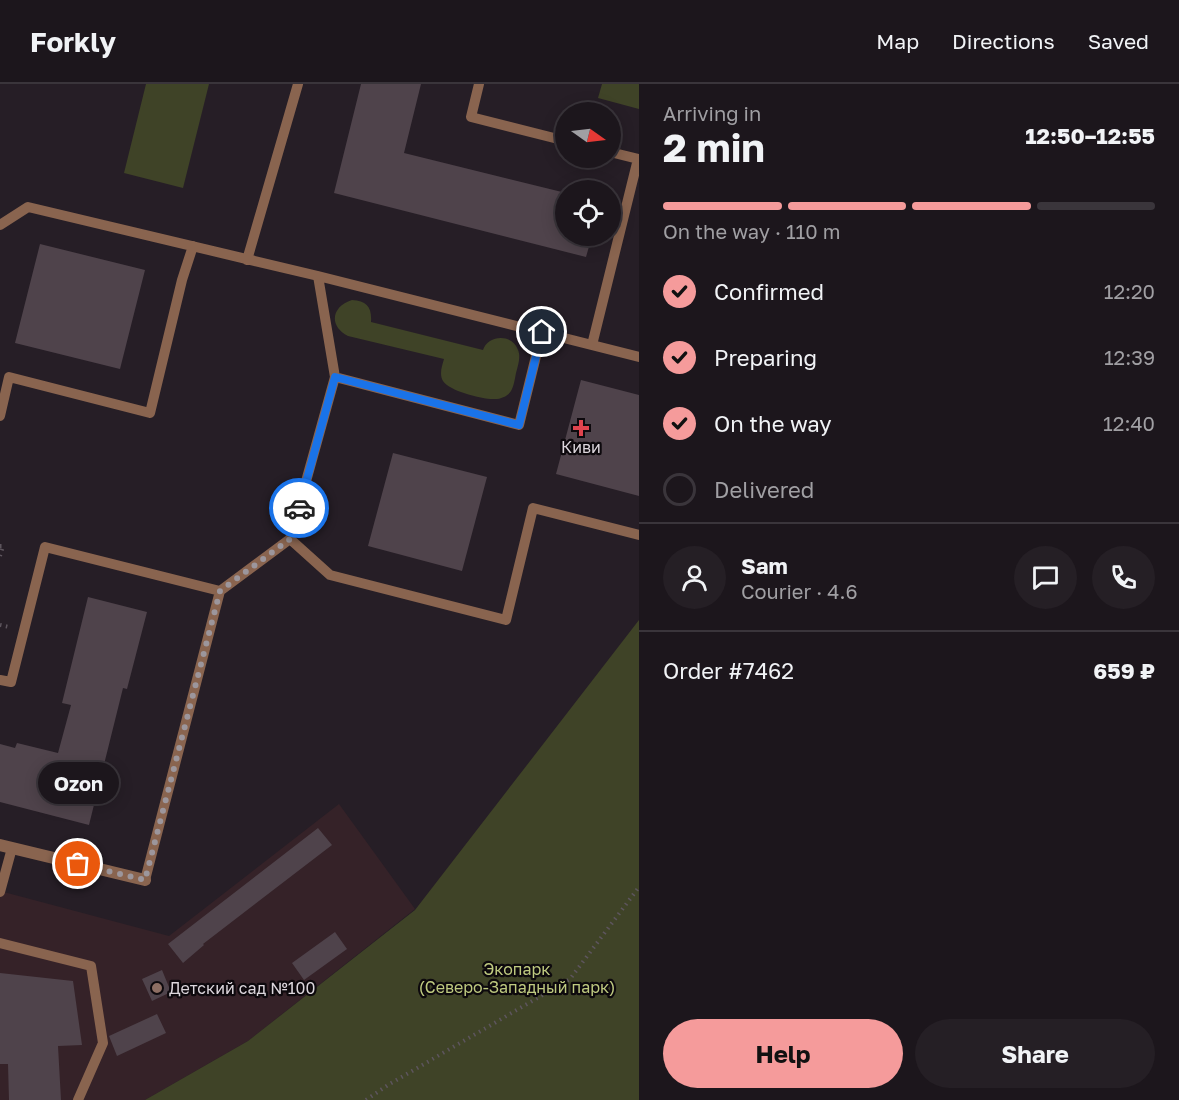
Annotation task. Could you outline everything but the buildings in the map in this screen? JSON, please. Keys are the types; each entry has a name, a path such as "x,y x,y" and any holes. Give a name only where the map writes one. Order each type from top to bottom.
{"street":[{"path":"6,846 145,880"}],"lane":[{"path":"247,260 298,84"},
{"path":"479,84 471,117 555,138"},
{"path":"592,345 638,159 621,155"},
{"path":"0,225 28,207 318,276 639,357"},
{"path":"0,416 9,378 150,413 182,280 193,246"},
{"path":"145,880 220,591 290,539 335,377 318,276"},
{"path":"335,377 519,425 542,332"},
{"path":"290,539 330,575 506,620 533,508 639,535"},
{"path":"0,680 11,682 45,547 220,591"},
{"path":"0,892 6,846"},
{"path":"0,943 91,966 103,1043 78,1100"}],"path":[{"path":"0,546 3,546 0,556"},
{"path":"366,1100 570,979 639,887"}],"shaded area":[{"name":"Детский сад №100","path":"339,804 415,909 248,1041 145,1100 0,1100 0,891 169,936"}],"green space":[{"path":"146,84 209,84 183,188 124,173"},
{"path":"602,84 639,84 639,109 621,104 621,102 598,98"},
{"path":"352,300 365,303 371,312 371,322 483,350 490,341 495,339 511,341 518,350 519,361 511,391 506,396 497,399 467,394 452,388 443,381 441,373 444,359 348,336 337,327 335,316 340,307"},
{"name":"Экопарк (Северо-Западный парк)","path":"639,620 639,1100 145,1100 248,1041 415,910"}],"way so far":[{"path":"78,864 145,880 220,591 290,539 299,508"}],"place":[{"name":"Киви","path":"581,428"},
{"name":"Ozon","path":"78,864"},
{"name":"Детский сад №100","path":"157,988"}],"route":[{"path":"299,508 335,377 519,425 542,332"}]}
